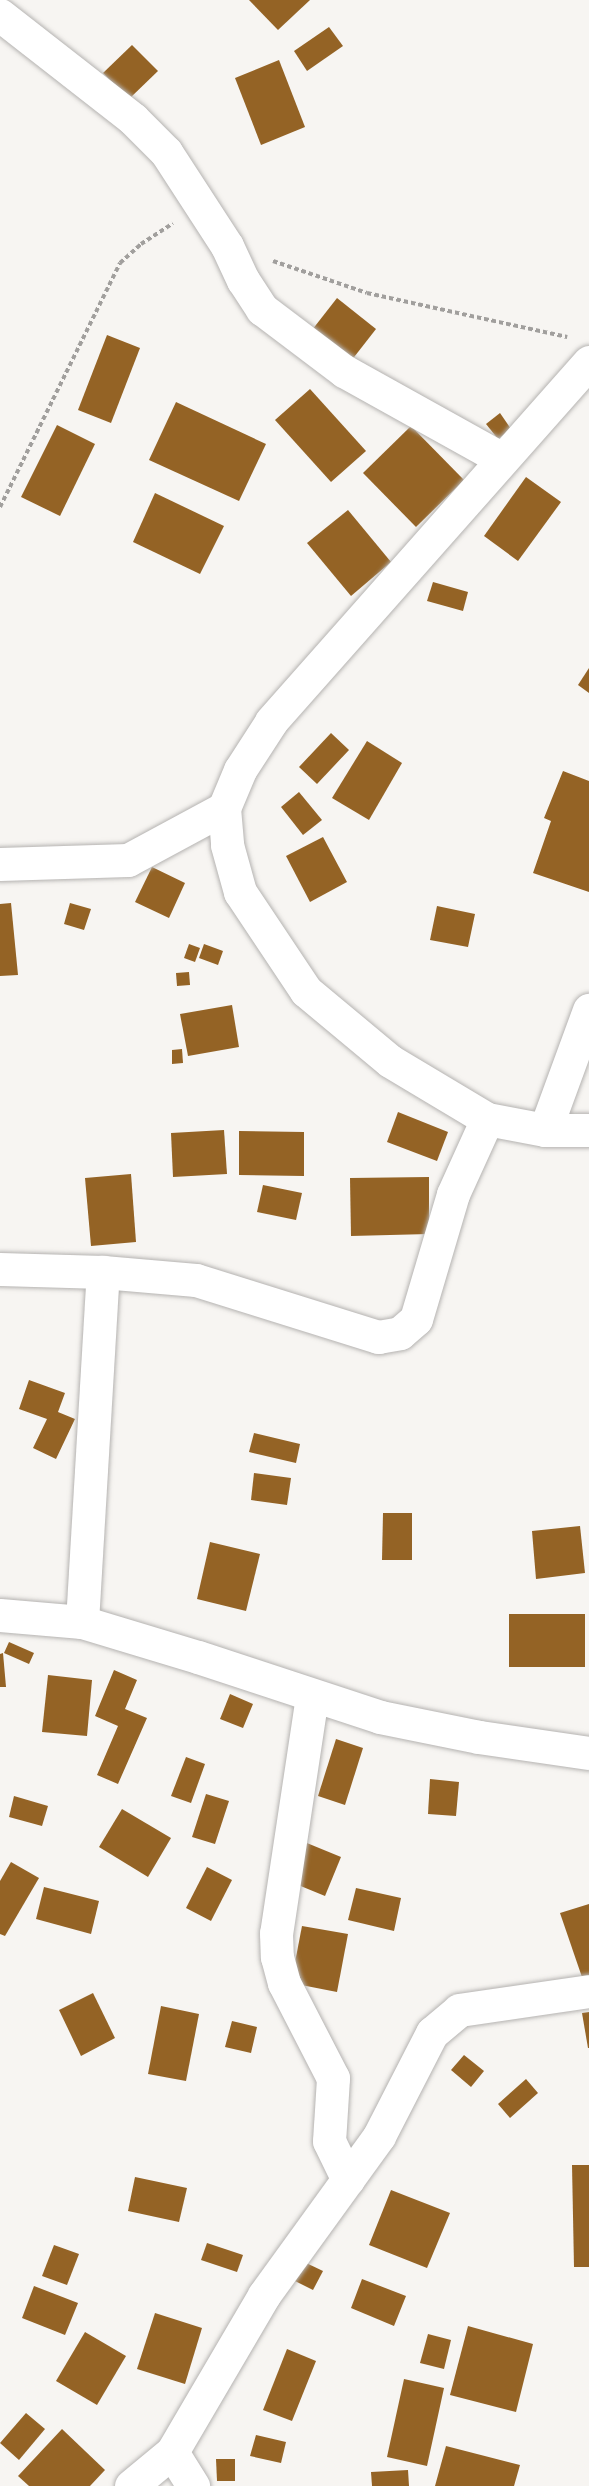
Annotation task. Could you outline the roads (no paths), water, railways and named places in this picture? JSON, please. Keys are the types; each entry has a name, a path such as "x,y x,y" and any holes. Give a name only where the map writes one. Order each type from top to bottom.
{"street":[{"path":"0,15 133,118 166,152 201,204 243,280 262,309 344,371 502,459"},
{"path":"583,351 502,459 271,722 240,770 224,808 227,845 240,892 306,991 390,1061 487,1119 545,1130 589,1131"},
{"path":"0,864 128,860 224,808"},
{"path":"545,1130 589,1010"},
{"path":"0,1269 103,1272 195,1280 378,1337 400,1333 416,1319 453,1194 487,1119"},
{"path":"82,1622 103,1272"},
{"path":"0,1615 82,1622 198,1657 380,1717 479,1737 589,1753"},
{"path":"312,1696 276,1933 277,1958 284,1983 333,2078 329,2141 348,2180"},
{"path":"131,2486 172,2452 264,2295 379,2136 432,2032 459,2010 589,1991"},
{"path":"172,2452 193,2486"}]}
